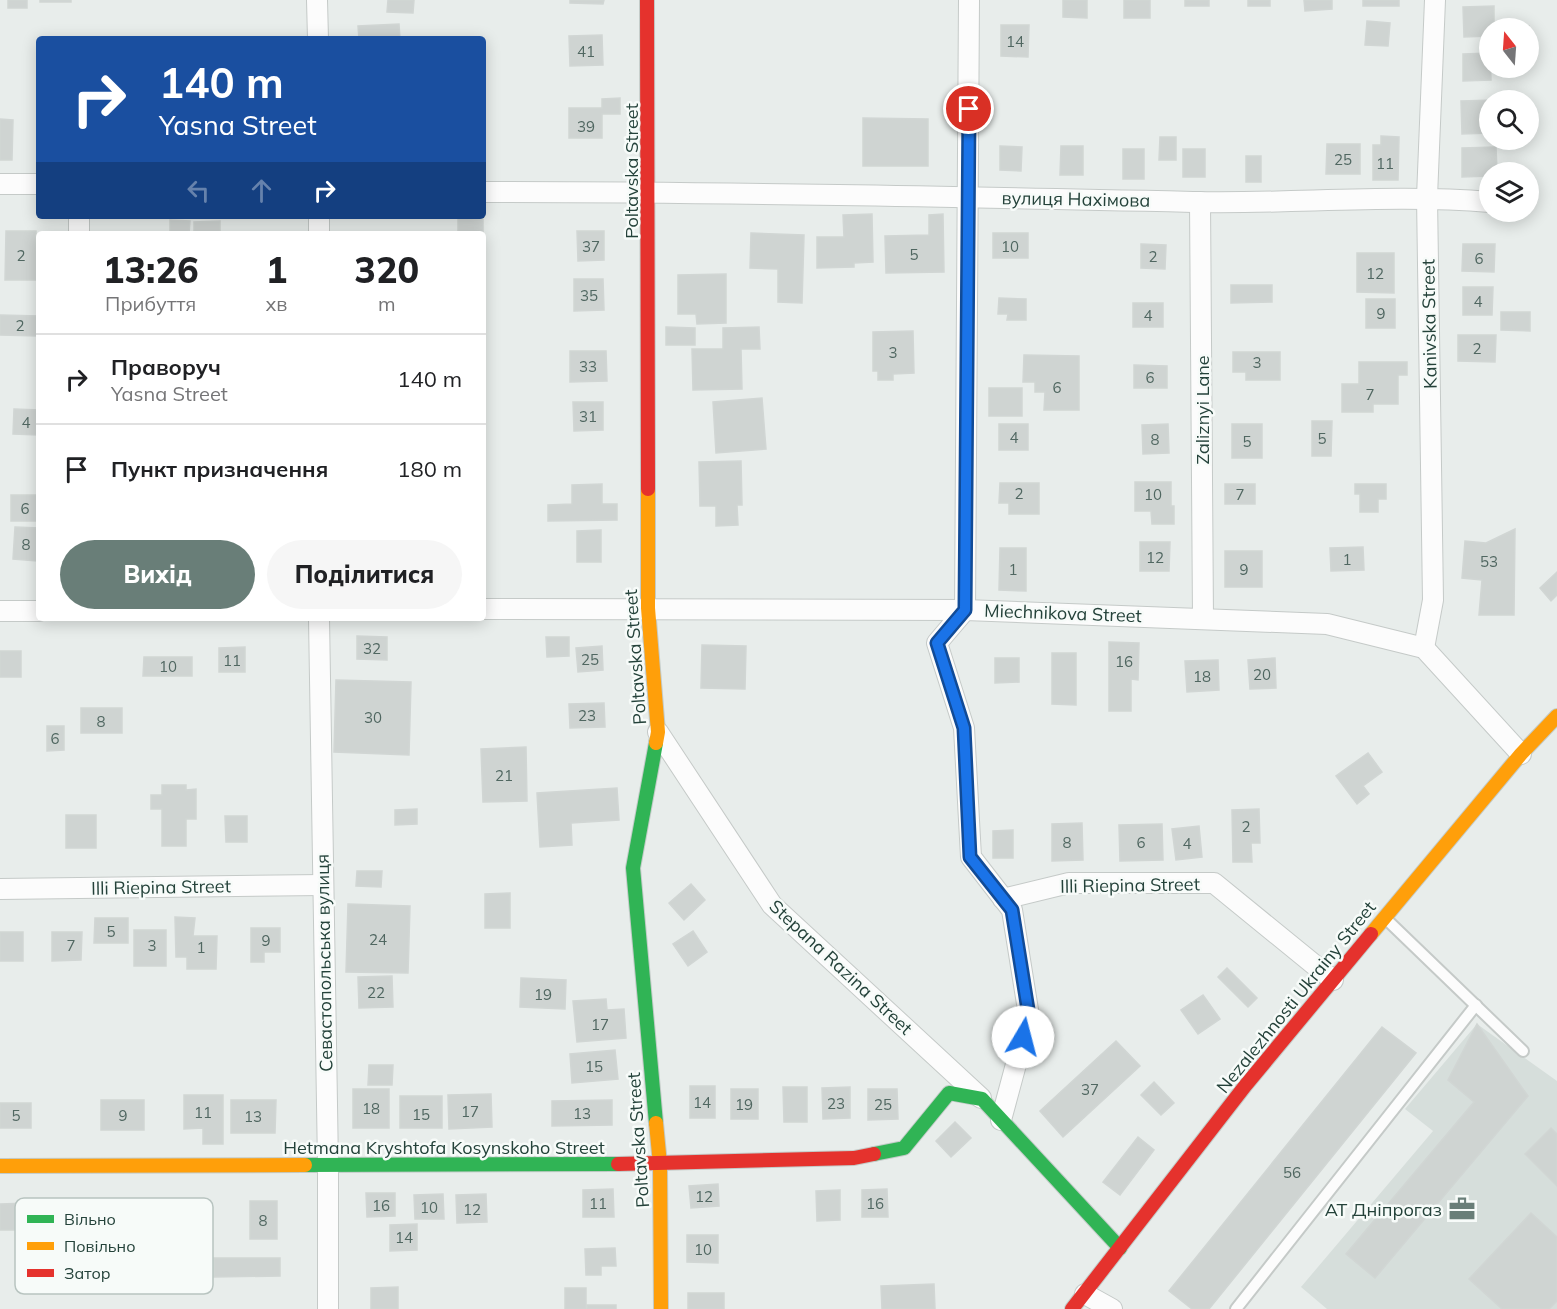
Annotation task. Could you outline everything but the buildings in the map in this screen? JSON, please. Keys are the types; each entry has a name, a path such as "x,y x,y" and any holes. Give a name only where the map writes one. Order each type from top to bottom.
{"street":[{"path":"317,0 318,36"},
{"name":"Poltavska Street","path":"648,0 650,192 648,608 658,732 633,868 660,1164 662,1309"},
{"path":"969,0 965,610 937,643 964,728 970,857 1012,910 1029,1016 1001,1120"},
{"name":"Kanivska Street","path":"1424,648 1433,600 1427,197 1435,0"},
{"path":"0,184 36,184"},
{"name":"вулиця Нахімова","path":"486,192 969,196 1200,202 1427,197 1479,201"},
{"name":"Zaliznyi Lane","path":"1200,202 1203,618"},
{"name":"Miechnikova Street","path":"486,609 965,610 1203,618 1327,624 1424,648"},
{"path":"0,611 36,611"},
{"name":"Севастопольська вулиця","path":"319,621 328,1166 328,1309"},
{"path":"1424,648 1521,754"},
{"name":"Nezalezhnosti Ukrainy Street","path":"1072,1309 1245,1086 1521,754 1557,716"},
{"name":"Stepana Razina Street","path":"658,732 772,905 982,1099"},
{"name":"Illi Riepina Street","path":"1003,899 1069,883 1214,883 1333,980"},
{"name":"Illi Riepina Street","path":"0,889 322,885"},
{"name":"Hetmana Kryshtofa Kosynskoho Street","path":"0,1166 660,1164 864,1156 904,1148 949,1093 982,1099"},
{"path":"982,1099 1120,1248"},
{"path":"1085,1294 1112,1309"}],"lane":[{"path":"1385,918 1523,1050"},
{"path":"1236,1309 1476,1005"}],"shaded area":[{"name":"АТ Дніпрогаз","path":"1477,1024 1557,1081 1557,1309 1327,1309 1301,1287 1433,1131 1405,1109"}],"traffic: fast":[{"path":"656,743 633,868 656,1123"},
{"path":"874,1154 904,1148 949,1093 982,1099 1120,1248"},
{"path":"305,1165 618,1164"}],"traffic: slow":[{"path":"648,489 648,608 658,732 656,743"},
{"path":"1371,934 1521,754 1557,716"},
{"path":"656,1123 660,1164 661,1309"},
{"path":"0,1166 305,1165"}],"traffic: jam":[{"path":"647,0 648,489"},
{"path":"1072,1309 1245,1086 1371,934"},
{"path":"618,1164 854,1158 874,1154"}],"place":[{"name":"АТ Дніпрогаз","path":"1462,1209"}],"route":[{"path":"969,109 965,610 937,643 964,728 970,857 1012,910 1029,1016 1023,1037"}]}
